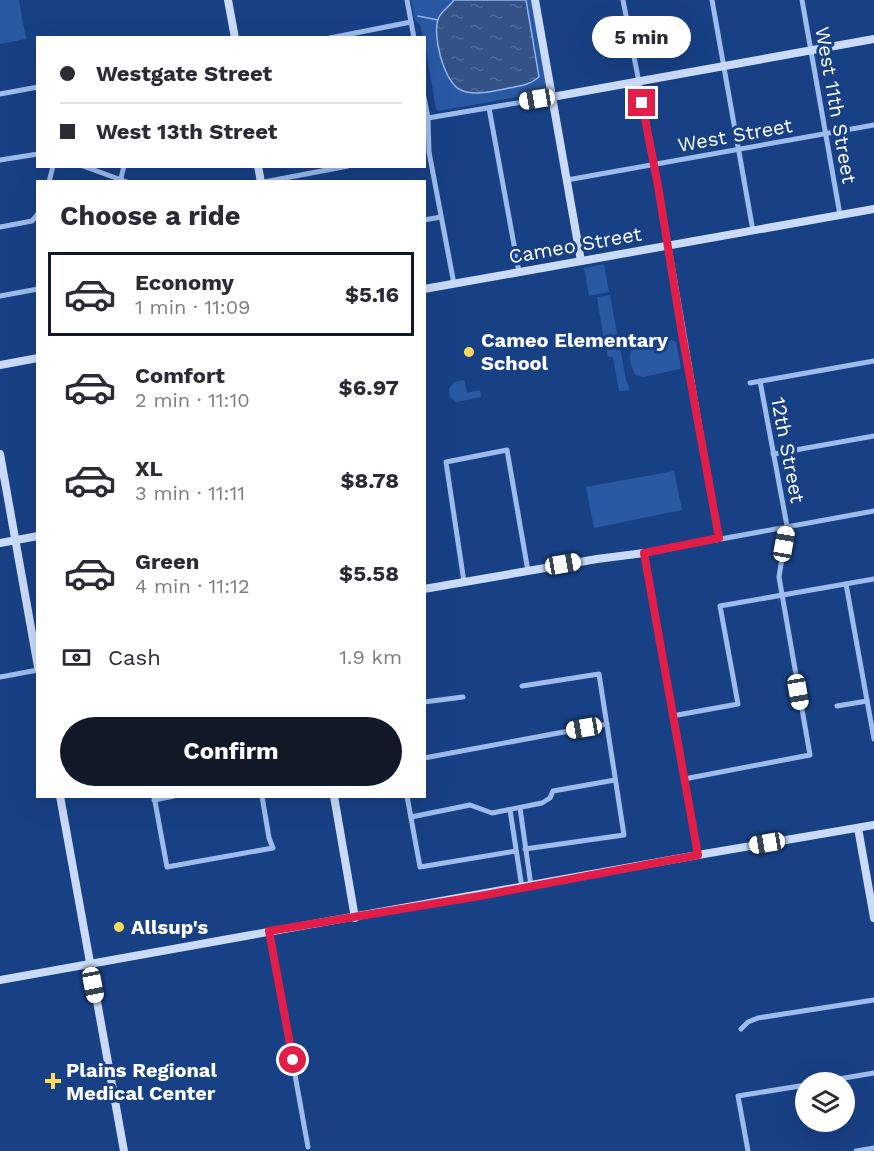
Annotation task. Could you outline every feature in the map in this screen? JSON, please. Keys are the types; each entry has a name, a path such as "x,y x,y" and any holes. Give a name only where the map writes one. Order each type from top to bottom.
{"street":[{"path":"228,0 235,36"},
{"path":"407,0 414,36"},
{"path":"535,0 581,261"},
{"path":"623,0 655,165 667,246 719,538"},
{"path":"712,0 753,231"},
{"name":"West 11th Street","path":"802,0 840,215"},
{"path":"348,36 411,22"},
{"path":"428,118 874,39"},
{"path":"0,94 36,87"},
{"path":"426,108 427,152 454,284"},
{"path":"489,108 519,272"},
{"name":"West Street","path":"567,180 874,125"},
{"path":"0,160 36,154"},
{"path":"88,168 119,180"},
{"path":"273,180 337,168"},
{"name":"Cameo Street","path":"426,289 874,209"},
{"path":"0,227 32,221 36,216"},
{"path":"426,220 441,217"},
{"path":"0,296 36,290"},
{"path":"0,365 36,358"},
{"path":"750,383 874,361"},
{"name":"12th Street","path":"684,779 810,755 778,577 787,526 760,381"},
{"path":"773,454 874,436"},
{"path":"464,582 446,462 507,450 528,571"},
{"path":"0,454 36,657"},
{"path":"426,589 644,553 874,510"},
{"path":"0,543 36,536"},
{"path":"644,553 698,855"},
{"path":"672,716 738,704 720,606 874,579"},
{"path":"846,584 874,739"},
{"path":"0,677 36,668"},
{"path":"522,686 599,674 624,835 525,849"},
{"path":"426,702 463,697"},
{"path":"837,706 867,701"},
{"path":"426,758 607,724"},
{"path":"411,817 470,805 492,813 510,810 542,803 550,798 553,791 615,780"},
{"path":"60,798 124,1151"},
{"path":"154,798 168,867 273,848 269,838 262,798"},
{"path":"334,798 355,918"},
{"path":"407,798 420,867 516,851"},
{"path":"520,808 531,886"},
{"path":"510,810 522,888"},
{"path":"0,980 874,825"},
{"path":"858,828 874,918"},
{"path":"269,931 308,1147"},
{"path":"741,1029 748,1022 758,1018 874,1000"},
{"path":"855,1076 874,1073"},
{"path":"748,1151 738,1096 795,1087"},
{"path":"856,1151 874,1148"}],"shaded area":[{"path":"0,0 19,0 26,39 0,44"},
{"path":"411,0 531,0 547,88 545,92 439,111 436,109 426,50 426,36 423,36 420,25 415,20"},
{"path":"604,264 609,292 589,296 584,268"},
{"path":"610,295 617,334 604,341 597,297"},
{"path":"671,340 676,342 680,369 643,377 635,375 630,357 634,347"},
{"path":"606,346 620,348 630,390 619,391 613,357 608,357"},
{"path":"464,380 467,393 480,390 481,397 457,402 450,397 449,389 454,382"},
{"path":"674,471 682,510 594,528 586,487"}],"water":[{"path":"454,0 526,0 539,77 525,85 484,93 470,93 459,89 448,77 444,67 437,34 439,17"}],"waterway":[{"path":"418,16 438,20"}],"place":[{"name":"Cameo Elementary School","path":"469,352"},
{"name":"Allsup's","path":"119,927"},
{"name":"Plains Regional Medical Center","path":"53,1081"}],"route":[{"path":"293,1060 269,931 480,896 698,855 644,553 719,538 682,334 655,165 642,103"}]}
